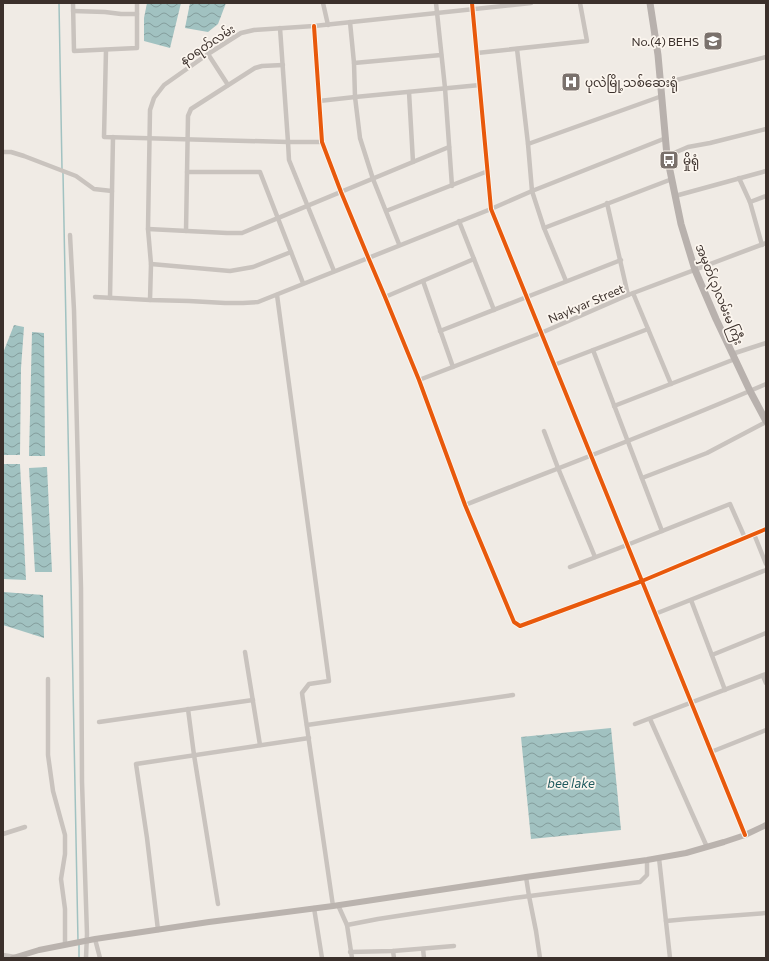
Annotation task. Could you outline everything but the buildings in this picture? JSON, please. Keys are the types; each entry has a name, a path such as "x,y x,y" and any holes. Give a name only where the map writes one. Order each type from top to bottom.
{"main road":[{"name":"အမှတ်(၃)လမ်းမ ကြီး","path":"650,3 658,55 668,156 681,224 695,270 716,319 766,422"}],"street":[{"path":"73,3 74,51 137,48 137,3"},
{"path":"323,3 328,25"},
{"path":"436,3 445,88 452,186"},
{"path":"472,3 491,209 745,834"},
{"name":"နဝရတ်လမ်း","path":"150,300 148,229 150,110 154,98 164,85 240,33 254,30 328,25 531,3"},
{"path":"477,53 587,41 580,3"},
{"path":"73,11 137,14"},
{"path":"350,22 354,63 355,97 360,138 373,179 399,244"},
{"path":"314,26 322,142 418,380 465,505 514,622 520,626 642,581 766,529"},
{"path":"280,28 289,160 334,270"},
{"path":"517,49 532,191 544,228 566,281"},
{"path":"106,50 104,137 322,142"},
{"path":"208,54 228,86"},
{"path":"354,63 441,55"},
{"path":"661,84 766,57"},
{"path":"186,231 187,139 188,116 191,109 255,68 262,66 283,65"},
{"path":"319,101 480,85"},
{"path":"409,92 413,162"},
{"path":"528,144 662,96"},
{"path":"668,156 688,147 766,129"},
{"path":"110,298 113,137"},
{"path":"95,297 243,303 258,302 334,270 491,209 532,191 666,138"},
{"path":"148,229 227,234 242,233 449,147"},
{"path":"3,152 11,152 24,156 76,176 94,189 112,191"},
{"path":"675,196 766,170"},
{"path":"386,211 488,171"},
{"path":"187,172 260,172 303,283"},
{"path":"544,228 672,178"},
{"path":"739,178 750,202 764,244"},
{"path":"750,202 766,196"},
{"path":"607,203 628,295"},
{"path":"459,221 494,310"},
{"path":"70,235 74,310 81,588 82,782 87,934 86,958"},
{"name":"Naykyar Street","path":"418,380 541,333 633,293 764,244"},
{"path":"150,264 230,271 253,267 291,252"},
{"path":"385,298 474,259"},
{"path":"440,331 620,260"},
{"path":"423,281 453,367"},
{"path":"633,293 670,384"},
{"path":"277,295 328,681 309,684 302,693 336,905 347,925 352,958"},
{"path":"554,365 648,329"},
{"path":"614,406 766,343"},
{"path":"593,350 662,531"},
{"path":"465,505 591,456 766,384"},
{"path":"642,478 706,453 766,422"},
{"path":"544,431 595,557"},
{"path":"570,567 730,504 745,538"},
{"path":"754,534 766,564"},
{"path":"655,614 766,570"},
{"path":"691,600 725,690"},
{"path":"712,655 766,633"},
{"path":"245,652 260,745"},
{"path":"635,724 764,675 766,683"},
{"path":"48,679 48,755 53,791 65,835 65,854 61,879 65,945"},
{"path":"307,725 513,695"},
{"path":"99,722 253,700"},
{"path":"188,709 218,904"},
{"path":"650,719 707,847"},
{"path":"711,752 766,730"},
{"path":"158,930 136,764 309,738"},
{"path":"3,955 14,958 39,950 86,940 659,858 707,847 766,825"},
{"path":"3,834 25,827"},
{"path":"659,858 670,958"},
{"path":"347,925 529,896 640,882 647,875 647,860"},
{"path":"526,877 540,958"},
{"path":"314,908 322,958"},
{"path":"666,921 766,913"},
{"path":"95,939 100,958"},
{"path":"350,952 393,951 454,946"},
{"path":"423,949 424,958"},
{"path":"393,951 394,958"}],"water":[{"path":"147,3 181,3 170,48 144,41 144,18"},
{"path":"190,3 226,3 218,24 208,32 185,28"},
{"path":"14,325 24,327 21,368 20,455 3,455 3,353"},
{"path":"32,332 44,333 45,456 29,456"},
{"path":"3,464 20,464 26,580 3,579"},
{"path":"47,467 52,572 35,572 29,468"},
{"path":"3,592 43,595 44,638 3,625"},
{"name":"bee lake","path":"611,728 621,830 531,839 521,737"}],"waterway":[{"path":"59,3 62,169"},
{"path":"63,173 78,941"},
{"path":"79,945 79,958"}],"cycle path":[{"path":"472,3 491,209 745,835"},
{"path":"314,26 322,142 341,192 419,380 465,505 514,622 520,626 642,581 766,529"}],"place":[{"name":"No.(4) BEHS","path":"713,41"},
{"name":"ပုလဲမြို့သစ်ဆေးရုံ","path":"571,82"},
{"name":"မှိုရုံ","path":"669,160"}]}
